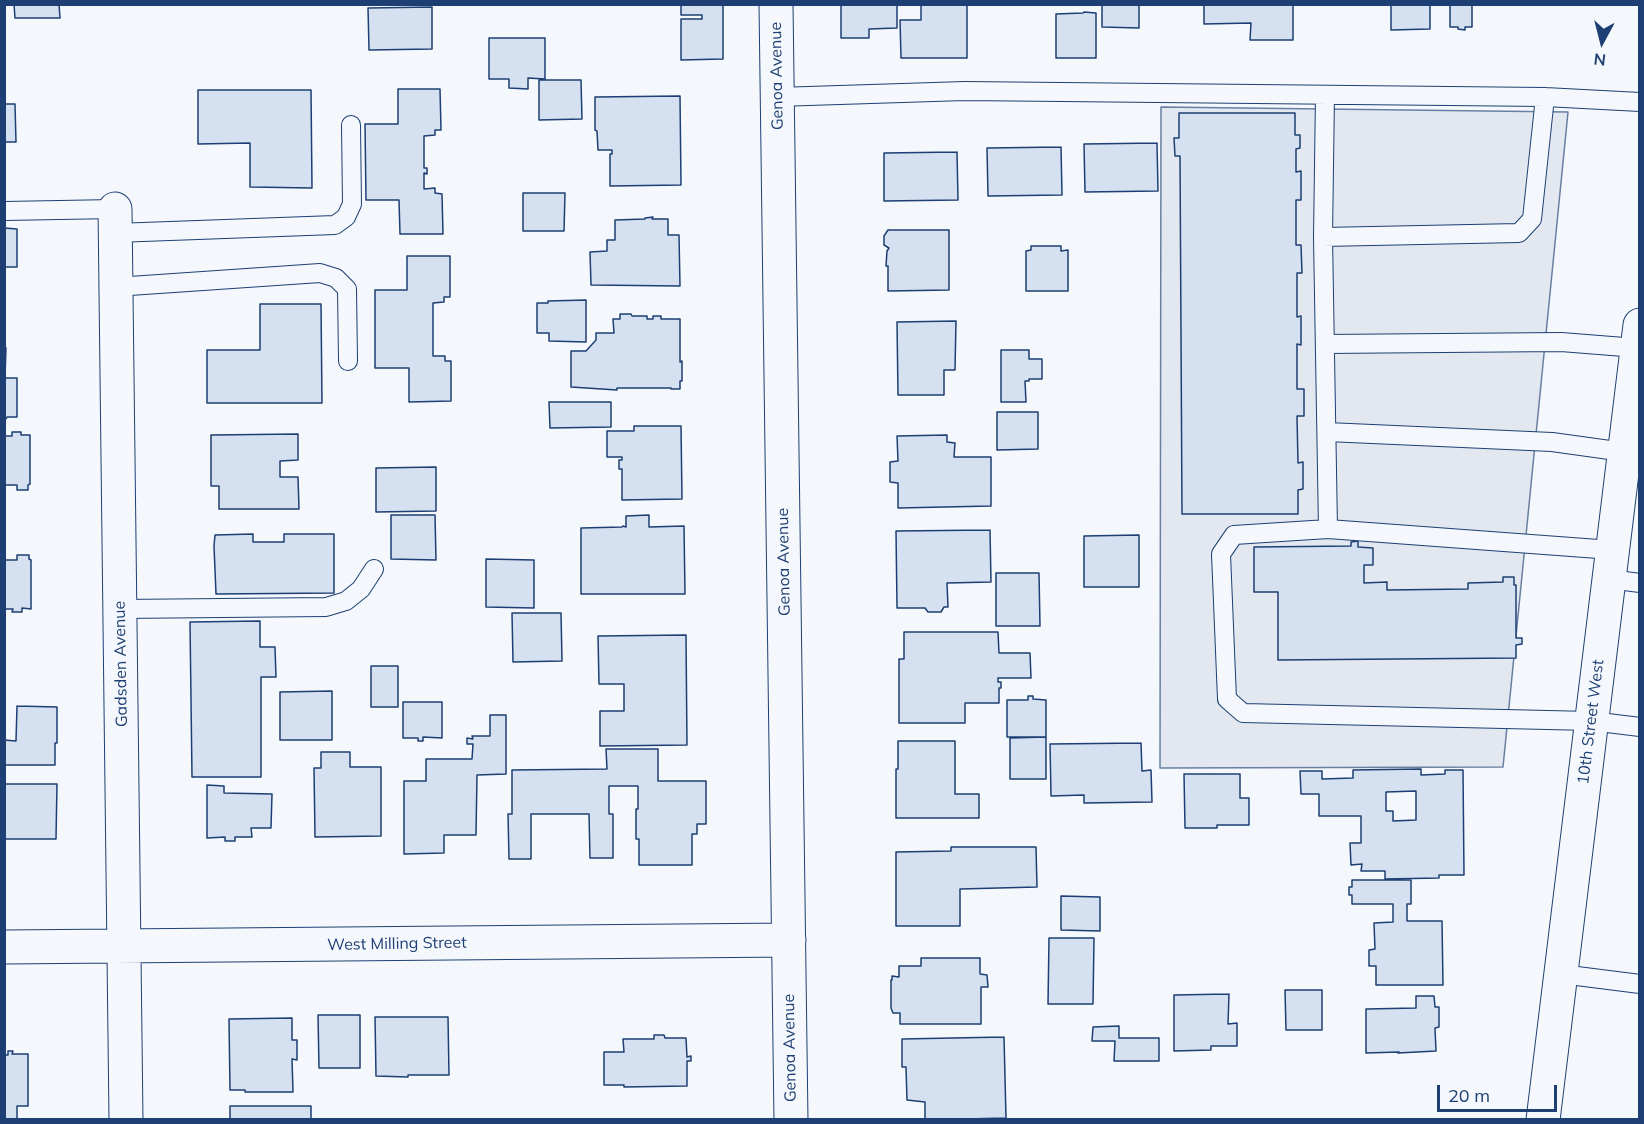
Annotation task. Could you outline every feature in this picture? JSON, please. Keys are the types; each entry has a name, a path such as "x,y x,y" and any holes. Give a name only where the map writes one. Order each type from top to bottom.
{"street":[{"name":"Genoa Avenue","path":"776,4 791,1119"},
{"name":"Gadsden Avenue","path":"115,221 126,1119"},
{"name":"10th Street West","path":"1543,1119 1591,721 1620,570 1624,452 1638,336"},
{"name":"West Milling Street","path":"4,947 789,940"}],"lane":[{"path":"777,97 965,91 1545,97 1640,102"},
{"path":"1325,95 1323,237 1328,530"},
{"path":"1323,237 1519,233 1532,219 1545,97"},
{"path":"4,211 115,221 335,225 346,217 352,204 351,125"},
{"path":"115,287 320,273 328,275 336,278 347,289 348,361"},
{"path":"1325,344 1561,342 1638,336"},
{"path":"1327,432 1552,442 1624,452"},
{"path":"1620,570 1328,530 1234,535 1221,554 1227,699 1243,713 1591,721 1640,727"},
{"path":"120,609 326,607 346,601 361,589 374,569"},
{"path":"1561,975 1640,984"}],"shaded area":[{"path":"1161,107 1568,112 1503,767 1160,768"}],"building":[{"path":"14,4 59,4 60,18 15,18"},
{"path":"681,4 723,4 723,59 681,60 681,19 702,19 702,15 681,15"},
{"path":"841,4 897,4 897,28 869,29 869,38 841,38"},
{"path":"921,4 967,4 967,58 901,58 900,20 921,20"},
{"path":"1102,4 1139,4 1139,28 1102,27"},
{"path":"1204,4 1293,4 1293,40 1250,40 1251,23 1204,24"},
{"path":"1391,4 1430,4 1430,29 1391,30"},
{"path":"1450,4 1472,4 1472,27 1465,27 1465,30 1450,27"},
{"path":"432,7 432,49 369,50 368,8"},
{"path":"1096,13 1096,58 1056,58 1056,14"},
{"path":"489,38 545,38 545,79 528,78 528,89 509,88 509,79 489,79"},
{"path":"539,80 581,80 582,119 539,120"},
{"path":"398,89 440,89 441,130 435,130 435,135 424,136 424,168 427,168 427,174 424,173 424,189 435,188 435,193 442,194 443,234 400,234 399,200 366,200 365,124 398,124"},
{"path":"198,90 311,90 312,188 250,187 250,143 198,144"},
{"path":"680,96 681,185 610,186 612,150 598,150 597,131 595,130 595,97"},
{"path":"4,104 15,104 16,142 4,142"},
{"path":"1179,113 1295,113 1295,135 1300,135 1300,148 1296,149 1296,172 1301,171 1301,200 1296,200 1296,245 1301,245 1302,273 1297,273 1297,317 1301,316 1301,345 1297,344 1297,389 1304,389 1304,416 1297,416 1298,463 1303,462 1303,489 1298,490 1298,514 1182,514 1180,156 1175,156 1174,138 1179,138"},
{"path":"1157,143 1158,191 1085,192 1084,144"},
{"path":"1061,147 1062,195 988,196 987,148"},
{"path":"957,152 958,200 884,201 884,153"},
{"path":"523,193 565,193 564,231 523,231"},
{"path":"653,217 652,219 668,219 668,235 679,235 680,286 591,285 590,252 607,251 607,240 615,240 615,220"},
{"path":"4,228 17,229 17,267 5,267 4,297"},
{"path":"888,230 949,230 949,290 888,291 888,266 886,266 889,248 884,245 884,236"},
{"path":"1031,246 1061,246 1061,251 1068,250 1068,291 1026,291 1026,251 1031,250"},
{"path":"407,256 450,256 450,297 444,297 444,302 433,303 433,356 445,356 445,361 451,361 451,401 409,402 409,368 375,368 375,290 407,290"},
{"path":"586,300 586,342 549,341 549,333 537,333 537,303"},
{"path":"260,304 321,304 322,403 207,403 207,350 260,350"},
{"path":"620,314 647,316 647,319 661,316 661,319 680,319 682,381 680,381 680,389 617,388 617,390 571,387 571,351 586,351 596,340 596,333 614,333 613,319 620,319"},
{"path":"956,321 955,370 944,370 944,395 898,395 897,322"},
{"path":"4,348 6,348 5,378 17,378 17,417 6,419 4,419"},
{"path":"1001,350 1029,350 1029,359 1042,359 1042,379 1025,381 1026,402 1001,402"},
{"path":"549,402 611,402 611,427 550,428"},
{"path":"997,412 1038,412 1038,449 997,450"},
{"path":"634,426 681,426 682,499 622,500 622,469 619,469 619,460 622,460 622,457 607,457 607,431 634,431"},
{"path":"12,432 30,435 28,490 17,490 17,485 4,485 4,436 12,436"},
{"path":"298,434 298,460 280,461 280,477 298,477 299,509 219,509 219,486 211,486 211,435"},
{"path":"947,435 947,442 955,443 954,457 991,457 991,506 898,508 898,483 890,482 890,462 898,461 897,436"},
{"path":"436,467 436,511 376,512 376,468"},
{"path":"391,515 435,515 436,560 391,559"},
{"path":"649,515 649,527 684,526 685,594 581,594 581,528 626,527 626,516"},
{"path":"990,530 991,582 947,583 948,607 944,607 941,612 928,612 925,608 897,608 896,531"},
{"path":"253,534 253,542 284,542 284,534 334,534 334,593 216,594 215,535"},
{"path":"1139,535 1139,587 1084,587 1084,536"},
{"path":"1358,541 1358,547 1373,548 1373,565 1364,565 1364,583 1387,582 1387,590 1468,589 1468,583 1503,582 1503,577 1514,577 1516,638 1522,638 1522,644 1516,645 1516,658 1278,660 1278,592 1254,592 1254,547 1351,546 1351,542"},
{"path":"17,555 29,555 31,560 31,609 22,608 22,612 12,612 13,609 4,611 4,560 17,560"},
{"path":"486,559 534,560 534,608 486,607"},
{"path":"996,573 1039,573 1040,626 996,626"},
{"path":"512,613 561,613 562,661 513,662"},
{"path":"260,621 260,647 275,647 276,677 261,677 261,777 192,777 190,622"},
{"path":"904,632 998,632 999,653 1030,653 1031,678 998,678 998,682 1001,682 999,703 965,703 965,723 899,723 899,659 904,659"},
{"path":"686,635 687,745 600,746 600,711 624,711 624,684 599,684 598,636"},
{"path":"371,666 398,666 398,707 371,707"},
{"path":"332,691 332,740 280,740 280,692"},
{"path":"1028,696 1033,696 1033,699 1046,700 1046,737 1007,737 1007,700 1028,700"},
{"path":"403,702 442,702 442,738 423,737 423,741 418,741 418,738 403,738"},
{"path":"17,706 57,707 55,765 4,765 4,740 16,741"},
{"path":"490,715 506,715 506,774 477,775 476,835 444,835 444,853 404,854 404,781 426,781 426,759 472,759 473,744 467,744 467,738 490,736"},
{"path":"1046,737 1046,779 1010,779 1010,738"},
{"path":"898,741 955,741 955,794 979,794 979,818 896,818"},
{"path":"1141,743 1142,771 1151,770 1152,802 1084,803 1084,795 1051,796 1050,744"},
{"path":"606,749 658,749 658,781 706,781 706,824 697,824 697,834 692,834 692,865 639,865 639,839 636,839 638,786 609,786 609,814 613,814 613,858 590,858 589,814 531,814 531,859 509,859 508,814 512,814 512,770 607,769"},
{"path":"321,752 350,752 350,767 381,767 381,836 315,837 314,768 321,768"},
{"path":"1421,769 1421,775 1445,774 1445,770 1463,770 1464,875 1385,879 1385,871 1361,871 1362,864 1351,865 1350,843 1361,843 1361,816 1319,816 1319,794 1301,794 1300,771 1322,771 1322,779 1353,778 1353,770","holes":["1416,791 1416,820 1393,821 1393,811 1386,811 1386,792"]},
{"path":"1184,774 1240,774 1240,798 1249,798 1249,825 1185,828"},
{"path":"4,784 57,784 56,839 4,839"},
{"path":"207,785 224,786 224,793 272,794 271,828 251,828 252,837 235,837 235,841 225,841 225,837 207,838"},
{"path":"951,847 1036,847 1037,887 960,889 960,926 896,926 896,852 951,851"},
{"path":"1352,880 1411,880 1411,904 1407,904 1407,921 1442,921 1443,985 1376,985 1376,966 1369,966 1369,950 1375,949 1374,923 1393,922 1393,904 1352,904 1349,887 1352,887"},
{"path":"1061,896 1100,897 1100,931 1061,930"},
{"path":"1049,938 1094,938 1093,1004 1048,1004"},
{"path":"921,958 980,958 980,974 987,975 988,987 981,987 981,1024 900,1024 900,1013 893,1013 891,1008 892,976 899,977 899,966 921,966"},
{"path":"1285,990 1322,990 1322,1030 1286,1030"},
{"path":"1229,994 1228,1024 1237,1023 1237,1046 1211,1046 1211,1050 1174,1051 1174,995"},
{"path":"1416,996 1434,996 1435,1007 1439,1007 1439,1027 1435,1028 1436,1051 1366,1053 1366,1009 1416,1008"},
{"path":"318,1015 360,1015 360,1068 319,1068"},
{"path":"375,1017 448,1017 449,1075 376,1076"},
{"path":"292,1018 292,1040 297,1040 297,1060 292,1059 293,1092 230,1090 229,1019"},
{"path":"1119,1026 1119,1038 1159,1038 1159,1061 1114,1061 1115,1041 1092,1041 1093,1027"},
{"path":"654,1035 664,1035 665,1038 686,1038 687,1057 691,1056 691,1061 687,1061 687,1086 604,1085 604,1052 624,1052 623,1039 654,1039"},
{"path":"1004,1037 1006,1118 925,1120 925,1102 907,1100 906,1067 902,1067 902,1039"},
{"path":"8,1051 13,1051 12,1054 28,1054 28,1106 17,1106 17,1120 4,1120 4,1055 8,1055"},
{"path":"230,1106 311,1106 311,1120 230,1120"}]}
